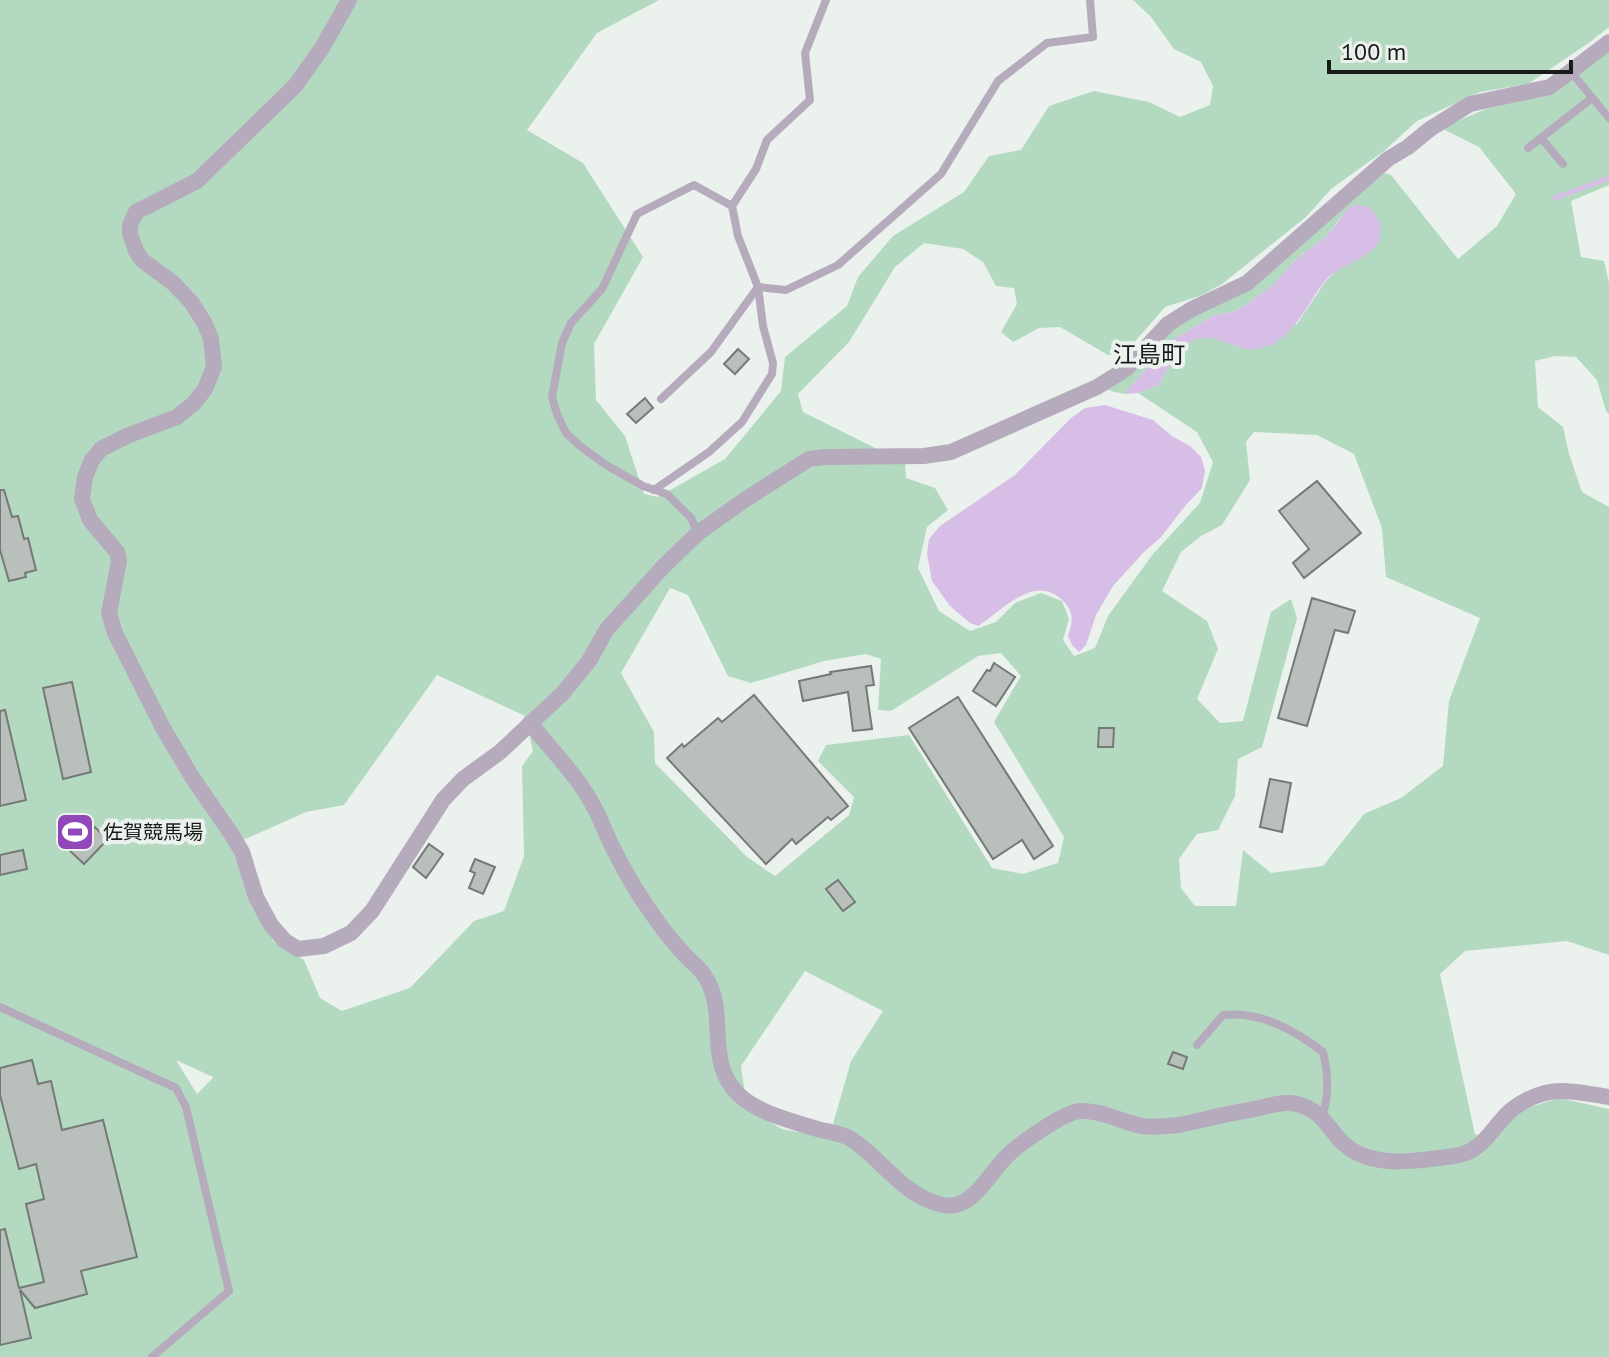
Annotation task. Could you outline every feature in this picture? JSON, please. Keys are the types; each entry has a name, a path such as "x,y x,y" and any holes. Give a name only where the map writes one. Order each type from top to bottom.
{"street":[{"path":"349,0 322,48 295,86 197,181 136,212 130,225 136,251 142,260 173,283 192,303 211,339 214,367 205,389 177,417 101,449 85,477 82,499 90,520 117,552 119,561 109,613 115,633 163,728 242,852 256,897 271,925 285,941 298,949 324,946 351,933 372,911 443,800 562,694 589,661 607,629 663,567 698,533 746,499 809,459 924,456 951,452 1097,387 1126,369 1168,324 1247,283 1377,169 1430,129 1470,104 1550,87 1609,42"},
{"path":"530,723 594,807 614,851 652,914 704,975 713,993 721,1069 729,1083 754,1105 780,1117 849,1138 904,1187 942,1205 957,1206 975,1194 1021,1144 1077,1111 1112,1116 1144,1126 1181,1125 1293,1103 1322,1116 1341,1142 1353,1152 1378,1161 1467,1154 1484,1142 1510,1110 1547,1092 1609,1097"}],"lane":[{"path":"654,490 709,452 742,422 772,374 773,363 763,326 758,287 738,236 732,206 756,169 767,140 810,100 805,53 826,0"},
{"path":"758,287 786,290 838,265 941,174 998,81 1047,43 1093,37 1090,0"},
{"path":"1571,72 1609,118"},
{"path":"1528,148 1592,98"},
{"path":"1541,138 1563,164"},
{"path":"698,533 691,518 667,494 643,486 606,465 566,433 552,397 562,343 571,323 602,289 637,214 694,185 732,206"},
{"path":"661,399 711,352 758,287"},
{"path":"0,1007 176,1088 186,1107 229,1291 152,1357"},
{"path":"1197,1045 1223,1015 1240,1013 1268,1020 1300,1034 1323,1052 1328,1071 1327,1104 1322,1116"}],"green space":[{"path":"0,0 659,0 597,33 527,130 583,163 643,257 594,344 596,400 625,436 644,494 658,497 725,459 781,391 785,357 847,306 858,277 893,236 964,192 989,156 1021,150 1049,106 1094,91 1149,102 1180,117 1210,105 1213,86 1201,62 1174,49 1151,17 1133,0 1609,0 1609,27 1590,42 1528,84 1480,92 1417,121 1384,151 1331,189 1306,217 1222,284 1200,296 1165,307 1124,354 1108,355 1060,327 1039,328 1013,342 1001,332 1017,304 1014,288 996,286 983,262 963,249 924,243 895,267 849,342 798,394 803,412 905,463 906,478 935,488 948,510 927,527 918,568 939,611 970,631 996,622 1015,603 1041,593 1062,601 1069,619 1063,640 1074,656 1095,648 1108,616 1153,554 1200,503 1213,462 1197,432 1138,393 1159,385 1176,356 1194,339 1212,338 1241,348 1297,324 1325,282 1336,271 1366,254 1340,218 1327,236 1295,260 1274,284 1249,303 1235,311 1213,316 1177,337 1124,394 1107,390 1172,325 1247,286 1381,172 1391,175 1458,259 1497,226 1516,194 1479,147 1441,128 1486,109 1556,93 1609,48 1609,185 1571,201 1581,257 1604,261 1609,283 1609,414 1597,380 1576,357 1555,356 1535,361 1538,407 1563,427 1582,492 1609,507 1609,955 1567,941 1465,951 1440,974 1475,1134 1494,1141 1518,1111 1559,1098 1609,1109 1609,1357 0,1357","holes":["1254,432 1317,435 1354,454 1382,528 1386,577 1480,618 1449,701 1443,766 1401,798 1364,814 1323,866 1271,873 1243,850 1236,906 1195,906 1181,888 1179,859 1197,834 1218,830 1235,796 1238,759 1262,747 1297,618 1291,599 1271,612 1243,721 1220,723 1197,699 1218,649 1207,621 1162,591 1181,552 1222,525 1250,480 1246,442","670,588 688,595 728,676 751,683 824,661 866,654 881,659 878,710 891,711 978,656 1001,653 1021,676 994,722 1064,837 1058,863 1023,874 992,868 909,735 826,745 818,761 854,797 849,815 775,876 747,857 655,763 654,732 621,673","437,675 525,716 533,751 522,766 524,856 504,911 474,921 410,988 342,1011 320,998 304,960 273,941 230,846 306,812 344,805","805,971 883,1011 851,1061 829,1138 782,1129 747,1109 741,1066","176,1060 213,1077 197,1094"]}],"shaded area":[{"path":"1357,204 1371,208 1376,215 1380,228 1378,242 1369,253 1331,275 1297,322 1280,339 1257,349 1249,349 1216,339 1200,338 1182,349 1159,385 1138,393 1124,394 1177,337 1213,316 1235,311 1249,303 1274,284 1295,260 1327,236 1349,207"},
{"path":"1105,405 1153,420 1190,446 1201,457 1205,470 1202,488 1161,537 1113,586 1096,615 1086,645 1079,652 1068,636 1070,610 1053,594 1042,591 1020,597 978,626 970,623 950,606 932,581 927,554 929,539 940,526 1015,475 1071,418 1085,408"}],"building":[{"path":"738,349 749,359 735,374 724,364"},
{"path":"645,398 653,408 636,423 627,414"},
{"path":"1317,481 1361,533 1304,578 1293,563 1309,549 1279,511"},
{"path":"0,490 4,490 12,517 18,516 24,539 28,538 36,570 25,573 26,577 9,581 0,550"},
{"path":"1312,598 1355,611 1348,633 1335,630 1307,726 1278,718"},
{"path":"994,663 1015,677 996,706 973,691"},
{"path":"871,666 874,685 866,686 872,729 853,731 848,692 803,701 799,681 830,672"},
{"path":"72,682 91,772 63,779 43,688"},
{"path":"754,695 848,806 831,820 828,817 796,844 792,839 766,864 667,758 718,718 722,722"},
{"path":"958,697 1053,846 1034,859 1022,840 993,859 909,728"},
{"path":"5,710 26,800 0,806 0,711"},
{"path":"1099,728 1114,728 1113,747 1098,747"},
{"path":"1270,779 1291,783 1282,832 1260,827"},
{"path":"90,823 108,839 84,864 67,848"},
{"path":"429,844 443,854 426,878 413,867"},
{"path":"23,850 27,869 0,875 0,855"},
{"path":"475,859 495,867 483,894 469,888 475,873 470,871"},
{"path":"838,880 855,902 843,911 826,889"},
{"path":"1173,1052 1187,1057 1183,1069 1168,1064"},
{"path":"32,1060 38,1084 51,1081 62,1130 103,1120 137,1257 81,1271 87,1294 35,1308 20,1290 31,1338 0,1345 0,1230 5,1229 19,1288 44,1282 26,1204 44,1199 36,1164 19,1169 0,1095 0,1068"}],"waterway":[{"path":"1555,198 1609,178"}],"place":[{"name":"佐賀競馬場","path":"75,832"}],"district":[{"name":"江島町","path":"1149,355"}]}
